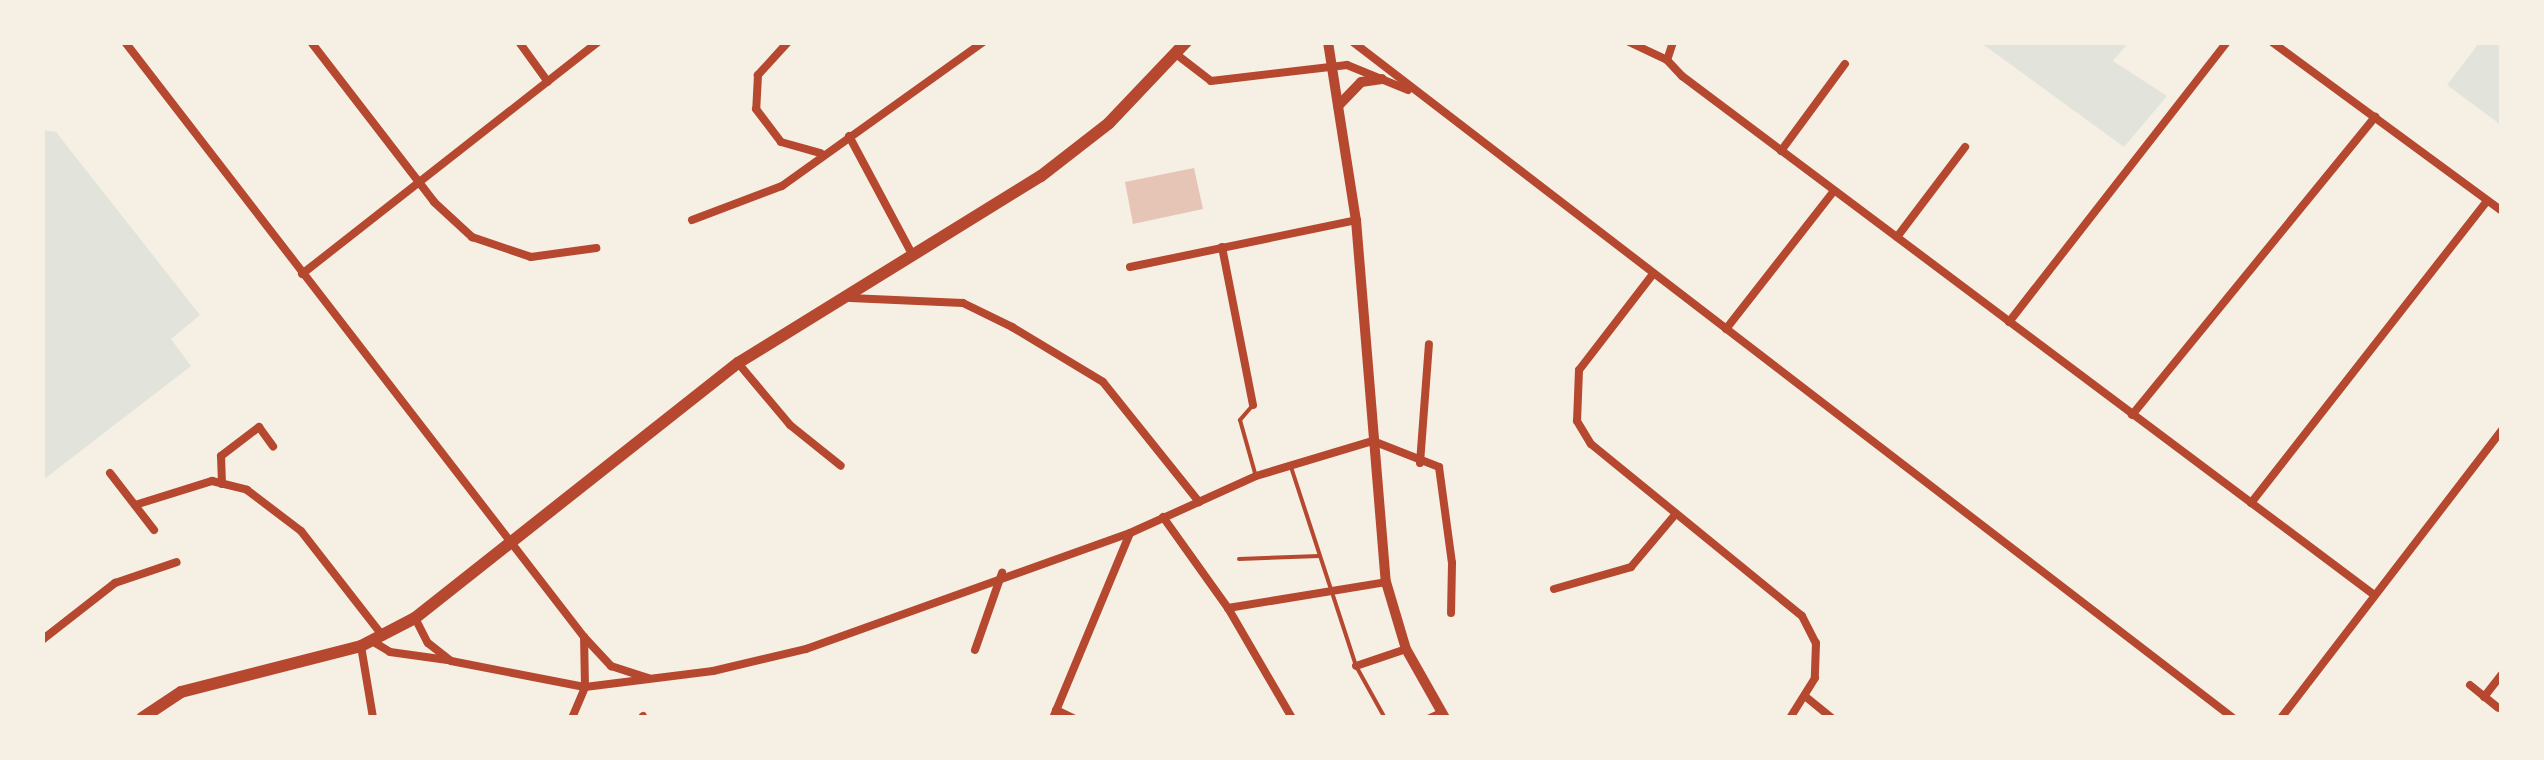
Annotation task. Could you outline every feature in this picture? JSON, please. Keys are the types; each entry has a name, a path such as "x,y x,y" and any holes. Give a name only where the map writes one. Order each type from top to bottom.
{"main road":[{"path":"142,718 181,692 234,674 372,641 415,618 738,363 850,298 1041,176 1109,124 1180,48"}],"street":[{"path":"125,42 584,637 611,666 654,679"},
{"path":"310,42 459,228 500,250 548,258 596,248"},
{"path":"519,42 548,82"},
{"path":"302,274 598,42"},
{"path":"788,42 758,75 756,109 780,142 820,153"},
{"path":"692,220 782,186 820,153 983,42"},
{"path":"1328,42 1356,220 1386,582 1406,649 1443,714"},
{"path":"1353,42 2233,718"},
{"path":"1629,42 1667,60 1781,152 2372,594"},
{"path":"1667,60 1673,42"},
{"path":"2009,322 2227,42"},
{"path":"2272,42 2502,211"},
{"path":"1180,48 1211,81 1357,66 1417,94"},
{"path":"1781,152 1845,64"},
{"path":"1338,106 1362,82 1382,79"},
{"path":"2132,415 2375,117"},
{"path":"850,136 914,258"},
{"path":"1897,237 1965,146"},
{"path":"1726,329 1834,191"},
{"path":"2251,503 2487,201"},
{"path":"1130,267 1356,220"},
{"path":"1222,247 1253,405"},
{"path":"1653,274 1580,370 1576,420 1591,444 1674,516 1802,616 1816,643 1815,678 1790,718"},
{"path":"850,298 963,303 1012,327 1103,382 1199,502"},
{"path":"1420,463 1429,344"},
{"path":"738,363 790,425 842,466"},
{"path":"222,484 222,456 259,427 273,446"},
{"path":"2281,718 2372,594 2502,430"},
{"path":"135,505 212,481 247,490 301,531 372,641 390,652 585,687 654,679 806,649 1002,573 1130,533 1256,476 1373,441 1420,463 1439,466 1452,563 1451,613"},
{"path":"110,473 154,530"},
{"path":"1554,589 1632,567 1674,516"},
{"path":"1163,517 1228,608 1292,718"},
{"path":"1073,718 1055,714 1130,533"},
{"path":"42,640 114,583 177,562"},
{"path":"974,650 1002,573"},
{"path":"1228,608 1386,582"},
{"path":"415,618 428,643 451,661"},
{"path":"572,718 585,687 584,637"},
{"path":"372,641 373,718"},
{"path":"1356,666 1406,649"},
{"path":"2484,696 2502,674"},
{"path":"2470,685 2498,708"},
{"path":"1806,697 1832,718"}],"lane":[{"path":"1253,405 1240,420 1256,476"},
{"path":"1291,467 1356,666 1386,718"},
{"path":"1239,558 1319,556"},
{"path":"1426,718 1443,714"}],"shaded area":[{"path":"1981,43 2128,43 2113,61 2167,96 2124,147"},
{"path":"2479,43 2501,43 2501,125 2447,85"},
{"path":"43,130 56,132 200,315 171,339 191,366 43,480"}],"building":[{"path":"1194,168 1203,209 1133,224 1125,182"}]}
